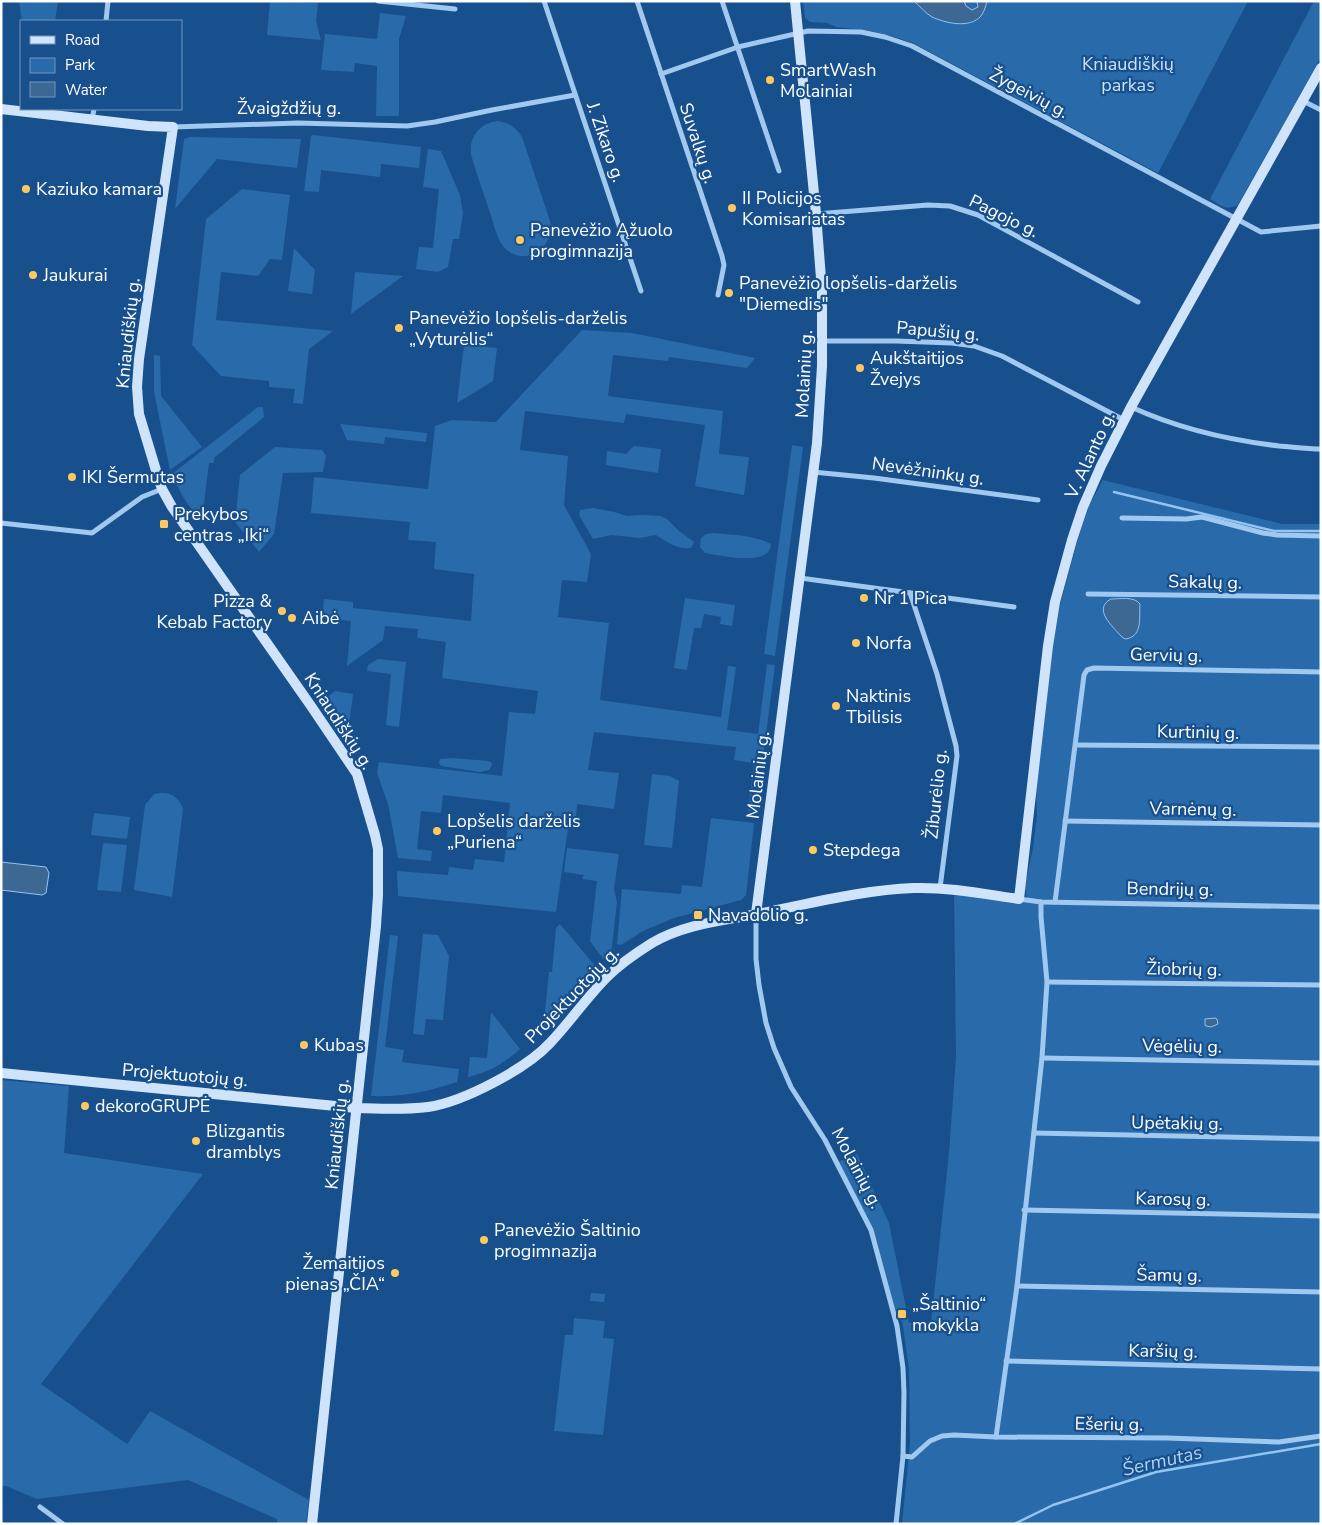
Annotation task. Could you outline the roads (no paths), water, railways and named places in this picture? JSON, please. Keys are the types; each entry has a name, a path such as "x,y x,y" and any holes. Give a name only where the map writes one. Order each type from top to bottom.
{"main road":[{"name":"Molainių g.","path":"756,914 813,472 823,341 822,291 816,214 794,1"},
{"name":"V. Alanto g.","path":"1019,899 1048,646 1055,602 1083,507 1101,466 1131,407 1321,68"},
{"name":"Žvaigždžių g.","path":"1,109 148,126 173,126"},
{"name":"Kniaudiškių g.","path":"173,126 141,345 137,386 139,414 162,489 172,507 312,706 357,774 378,849 379,888 376,926 312,1524"},
{"name":"Projektuotojų g.","path":"1,1073 356,1108 401,1109 430,1107 466,1095 510,1074 532,1060 549,1045 601,983 630,957 654,942 679,930 817,901 914,888 940,888 1019,899"}],"street":[{"path":"106,20 108,1"},
{"path":"378,1 455,9"},
{"name":"J. Zikaro g.","path":"544,1 641,291"},
{"name":"Suvalkų g.","path":"637,1 722,256 724,265 718,295"},
{"path":"722,1 779,171"},
{"name":"Žygeivių g.","path":"661,74 738,48 798,33 818,31 861,32 885,37 912,46 1261,232 1321,226"},
{"name":"Žvaigždžių g.","path":"173,126 298,123 407,126 575,95"},
{"path":"1303,101 1321,110"},
{"path":"92,120 94,110"},
{"name":"Pagojo g.","path":"816,214 928,205 950,206 961,209 978,215 1138,302"},
{"name":"Papušių g.","path":"823,341 896,341 952,343 974,346 1002,356 1124,420"},
{"path":"1131,407 1195,430 1248,442 1321,449"},
{"name":"Nevėžninkų g.","path":"813,472 874,478 1038,500"},
{"path":"1,523 92,533 136,500 151,492 162,489"},
{"path":"1122,518 1186,519 1202,517 1263,533 1321,536"},
{"path":"800,578 1014,607"},
{"name":"Žiburėlio g.","path":"910,593 937,674 956,746 957,756 940,888"},
{"name":"Sakalų g.","path":"1088,594 1321,596"},
{"name":"Gervių g.","path":"1076,745 1084,675 1087,670 1094,668 1321,672"},
{"path":"1055,902 1076,745"},
{"name":"Kurtinių g.","path":"1076,745 1321,747"},
{"name":"Varnėnų g.","path":"1065,821 1321,825"},
{"name":"Bendrijų g.","path":"1019,899 1041,902 1321,907"},
{"path":"996,1437 1017,1286 1042,1058 1047,982 1041,902"},
{"name":"Molainių g.","path":"756,914 756,960 759,985 763,1009 774,1048 791,1087 825,1140 863,1212 871,1230 898,1326 904,1394 903,1456 896,1524"},
{"name":"Žiobrių g.","path":"1047,982 1321,985"},
{"name":"Vėgėlių g.","path":"1042,1058 1321,1063"},
{"name":"Upėtakių g.","path":"1034,1133 1321,1140"},
{"name":"Karosų g.","path":"1024,1210 1321,1216"},
{"name":"Šamų g.","path":"1017,1286 1321,1292"},
{"name":"Karšių g.","path":"1006,1361 1321,1369"},
{"name":"Ešerių g.","path":"903,1456 912,1457 930,1441 942,1436 954,1435 1167,1438 1279,1442 1321,1436"},
{"path":"40,1506 63,1524"}],"water":[{"path":"914,1 964,1 966,6 972,10 978,7 977,1 987,1 983,13 976,20 957,24 932,17"},
{"path":"1111,599 1131,599 1140,604 1140,621 1135,635 1125,639 1106,618 1103,608"},
{"path":"1,862 46,867 49,873 46,893 42,895 1,890"},
{"path":"1215,1018 1218,1024 1211,1027 1205,1025 1205,1019"}],"waterway":[{"path":"1114,492 1274,531 1321,531"},
{"name":"Šermutas","path":"1014,1524 1053,1505 1156,1472 1321,1444"}],"place":[{"name":"SmartWash Molainiai","path":"770,80"},
{"name":"Kaziuko kamara","path":"26,189"},
{"name":"II Policijos Komisariatas","path":"732,208"},
{"name":"Panevėžio Ąžuolo progimnazija","path":"520,240"},
{"name":"Jaukurai","path":"33,275"},
{"name":"Panevėžio lopšelis-darželis \"Diemedis\"","path":"729,293"},
{"name":"Panevėžio lopšelis-darželis „Vyturėlis“","path":"399,328"},
{"name":"Aukštaitijos Žvejys","path":"860,368"},
{"name":"IKI Šermutas","path":"72,477"},
{"name":"Prekybos centras „Iki“","path":"164,524"},
{"name":"Nr 1 Pica","path":"864,598"},
{"name":"Pizza & Kebab Factory","path":"282,611"},
{"name":"Aibė","path":"292,618"},
{"name":"Norfa","path":"856,643"},
{"name":"Naktinis Tbilisis","path":"836,706"},
{"name":"Lopšelis darželis „Puriena“","path":"437,831"},
{"name":"Stepdega","path":"813,850"},
{"name":"Navadolio g.","path":"698,915"},
{"name":"Kubas","path":"304,1045"},
{"name":"dekoroGRUPĖ","path":"85,1106"},
{"name":"Blizgantis dramblys","path":"196,1141"},
{"name":"Panevėžio Šaltinio progimnazija","path":"484,1240"},
{"name":"Žemaitijos pienas „ČIA“","path":"395,1273"},
{"name":"„Šaltinio“ mokykla","path":"902,1314"}],"park label":[{"name":"Kniaudiškių parkas","path":"1128,74"}]}
